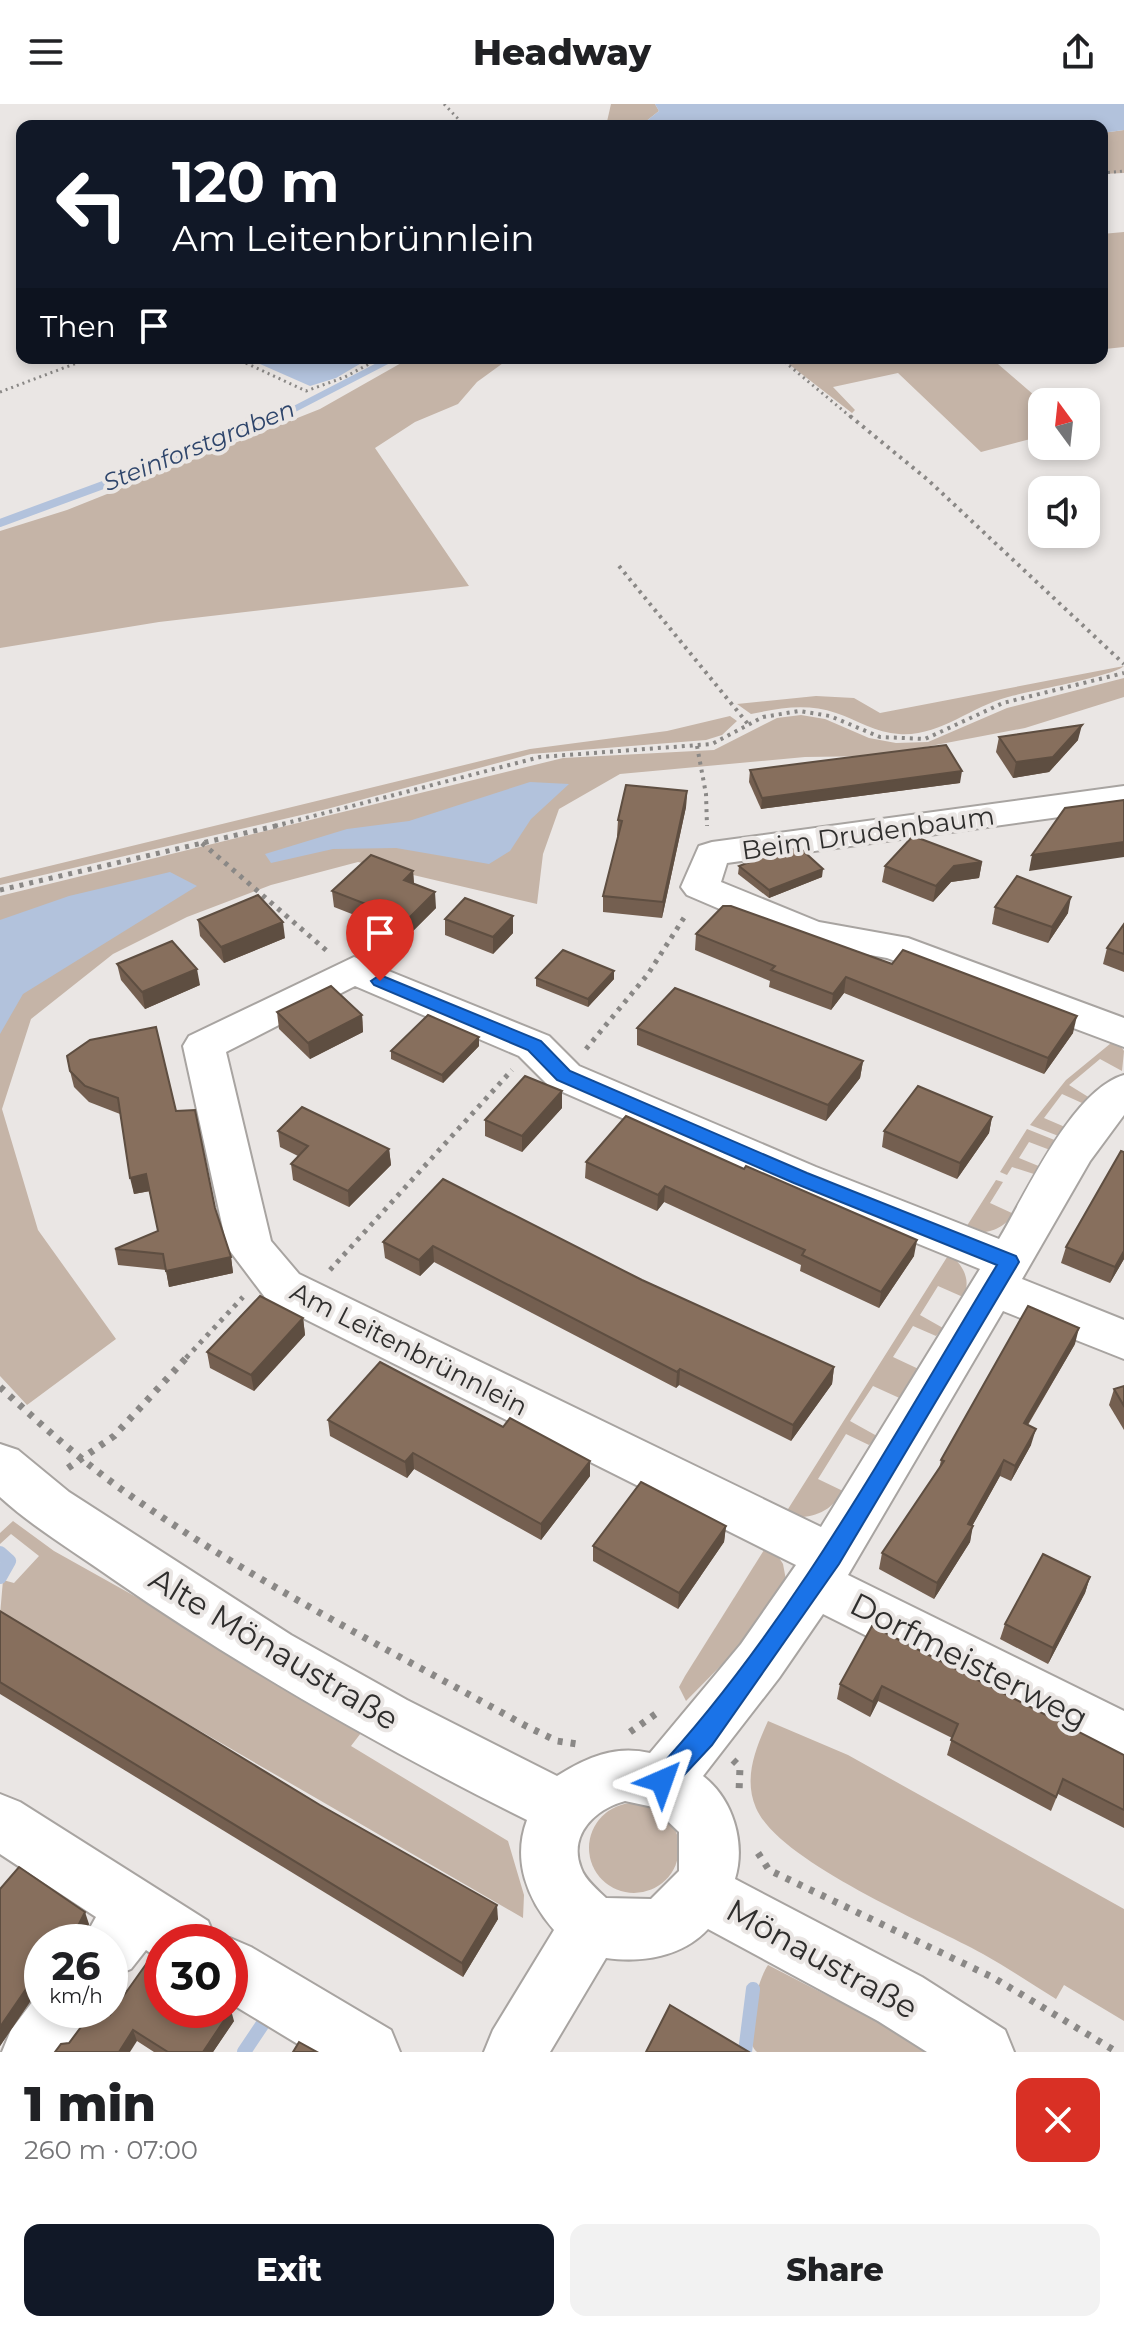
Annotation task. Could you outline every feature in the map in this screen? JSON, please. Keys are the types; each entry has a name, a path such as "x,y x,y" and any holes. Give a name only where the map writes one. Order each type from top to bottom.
{"street":[{"name":"Beim Drudenbaum","path":"706,871 1124,797"},
{"name":"Beim Drudenbaum","path":"706,871 811,933 894,947 1124,1033"},
{"path":"354,970 1001,1274 1124,1340"},
{"name":"Am Leitenbrünnlein","path":"354,970 204,1046 250,1247 283,1287 822,1570"},
{"path":"662,1781 703,1737 822,1570 1062,1171 1111,1101 1124,1090"},
{"name":"Alte Mönaustraße","path":"0,1465 33,1494 165,1586 446,1752 563,1808"},
{"name":"Dorfmeisterweg","path":"822,1570 1124,1739"},
{"name":"Mönaustraße","path":"625,1774 662,1781 690,1800 707,1827 712,1859 701,1893 686,1912 662,1926 637,1931 591,1926 562,1894 553,1876 549,1842 563,1808 578,1791 598,1780 625,1774"},
{"path":"0,1821 117,1924"},
{"name":"Mönaustraße","path":"701,1893 900,1999 983,2052"},
{"path":"515,2052 591,1926"},
{"path":"248,1979 369,2052"},
{"path":"33,2052 51,2028"}],"path":[{"path":"444,104 462,120"},
{"path":"0,392 74,364"},
{"path":"248,364 306,391 368,364"},
{"path":"787,364 928,480 1124,664"},
{"path":"619,566 748,724"},
{"path":"0,890 202,843 540,757 697,746 728,739 748,724 782,712 816,712 880,737 925,739 1003,703 1124,673"},
{"path":"303,1297 549,1061 648,974 706,871 697,746"},
{"path":"202,843 354,970"},
{"path":"81,1458 114,1436 269,1270"},
{"path":"0,1387 35,1422 81,1458 219,1554 526,1726 557,1741 584,1744"},
{"path":"616,1737 627,1734 658,1712"},
{"path":"729,1757 740,1767 739,1796"},
{"path":"750,1841 769,1870 994,1978 1117,2052"}],"shaded area":[{"path":"611,104 655,104 659,111 648,120 607,120"},
{"path":"1124,130 1124,173 1108,174 1108,132"},
{"path":"1124,232 1124,347 1108,349 1108,233"},
{"path":"399,364 502,364 477,382 458,404 415,422 375,448 469,586 159,622 0,648 0,531 67,510 320,409"},
{"path":"789,364 998,364 1028,390 1028,440 981,452 898,373 833,387 855,410 852,413"},
{"path":"1124,666 1088,679 1008,697 941,726 914,734 882,731 815,708 783,708 751,714 737,704 816,696 854,698 880,713"},
{"path":"1124,678 1124,697 1025,728 878,756 805,757 620,774 559,809 543,854 537,904 358,862 271,885 187,917 113,954 31,1019 2,1109 38,1230 116,1339 27,1405 0,1376 0,896 563,758 714,750 777,718 801,715 825,719 869,738 896,743 928,742 1007,708"},
{"path":"730,716 737,721 722,735 706,740 531,754 327,809 0,885 0,878 530,749 667,731"},
{"path":"1116,1039 1124,1051 1122,1071 1100,1059 1069,1085 1090,1098 1082,1103 1062,1094 1044,1118 1072,1130 1074,1142 1030,1125 1066,1080"},
{"path":"1027,1129 1067,1145 1058,1153 1029,1142 1019,1158 1041,1167 1037,1175 1012,1167 1007,1175 1000,1172"},
{"path":"996,1180 1003,1182 990,1203 1014,1214 1003,1225 992,1230 963,1232"},
{"path":"949,1254 965,1273 967,1285 963,1297 938,1286 920,1315 943,1328 936,1336 913,1326 893,1357 925,1372 906,1401 873,1386 850,1421 877,1436 869,1445 846,1434 818,1479 843,1491 818,1514 783,1517"},
{"path":"13,1521 54,1551 263,1668 364,1729 351,1746 508,1841 524,1895 523,1918 0,1615 3,1580 14,1583 39,1556 11,1534 0,1544 0,1533"},
{"path":"769,1542 783,1564 786,1580 758,1628 686,1701 679,1687"},
{"path":"768,1721 848,1755 1124,1909 1124,2021 1064,1985 1056,1999 983,1954 824,1870 770,1829 756,1808 751,1786 753,1763"},
{"path":"634,1803 651,1807 666,1816 675,1831 679,1848 675,1865 666,1880 651,1889 634,1893 617,1889 602,1880 593,1865 589,1848 593,1831 602,1816 617,1807"},
{"path":"768,1965 937,2052 757,2052 752,2046 751,2023 756,1996"}],"water":[{"path":"655,104 1124,104 1124,130 1108,132 1108,120 648,120 659,111"},
{"path":"260,364 360,364 336,378 310,386"},
{"path":"530,782 569,784 531,819 510,851 489,864 396,848 333,849 271,863 265,854 347,829 409,821"},
{"path":"170,872 197,886 23,994 0,1034 0,920 69,896"}],"building":[{"path":"1082,725 1053,757 1016,762 999,737"},
{"path":"946,745 962,771 762,798 750,770"},
{"path":"626,785 687,791 663,902 603,896 622,821 618,820"},
{"path":"1124,800 1124,842 1032,855 1065,808"},
{"path":"913,836 982,862 954,866 936,886 885,866"},
{"path":"800,848 823,869 769,890 739,866 779,851"},
{"path":"371,855 413,871 404,880 435,892 407,920 332,891"},
{"path":"1017,876 1071,897 1052,927 995,907"},
{"path":"258,895 283,922 221,947 198,920"},
{"path":"465,898 513,916 493,937 445,919"},
{"path":"723,906 731,906 892,964 903,950 1077,1016 1048,1058 846,977 833,994 771,970 775,966 696,934"},
{"path":"1124,924 1124,954 1107,948"},
{"path":"172,941 197,969 142,992 117,964"},
{"path":"563,950 614,971 588,999 536,978"},
{"path":"331,986 362,1015 308,1043 277,1012"},
{"path":"675,988 863,1061 828,1105 637,1028"},
{"path":"428,1015 479,1037 442,1075 391,1051"},
{"path":"156,1027 176,1111 195,1110 215,1208 231,1257 166,1271 163,1254 115,1249 158,1231 146,1174 130,1178 118,1098 85,1086 70,1071 67,1056 90,1040"},
{"path":"525,1076 562,1091 522,1136 485,1120"},
{"path":"918,1086 992,1117 960,1163 884,1131"},
{"path":"302,1107 389,1149 348,1191 291,1164 308,1146 278,1131"},
{"path":"626,1116 744,1169 746,1166 917,1240 881,1292 802,1255 805,1250 665,1186 658,1195 586,1162"},
{"path":"1121,1151 1124,1152 1124,1251 1115,1267 1066,1247"},
{"path":"443,1179 642,1280 834,1367 793,1425 680,1369 677,1372 433,1246 419,1260 383,1242"},
{"path":"260,1296 303,1318 251,1375 207,1352"},
{"path":"1028,1306 1079,1328 1024,1423 1036,1429 1015,1466 1004,1460 968,1524 973,1526 937,1583 882,1553 944,1461 941,1460"},
{"path":"380,1362 503,1427 510,1418 590,1461 541,1524 413,1453 405,1462 328,1420"},
{"path":"1124,1386 1124,1406 1114,1389"},
{"path":"641,1482 726,1526 679,1593 593,1546"},
{"path":"1043,1554 1090,1577 1053,1648 1005,1624"},
{"path":"0,1611 320,1805 497,1905 462,1963 0,1682"},
{"path":"872,1626 1124,1755 1124,1810 1063,1779 1056,1797 951,1740 958,1724 882,1686 873,1702 840,1684"},
{"path":"19,1867 85,1912 79,1924 24,1924 24,1992 0,2027 0,1889"},
{"path":"144,1967 144,2028 219,2028 203,2052 168,2052 133,2030 119,2052 55,2052 61,2044 69,2043 80,2028 128,2028 128,1990"},
{"path":"670,2005 749,2052 646,2052"},
{"path":"299,2042 317,2052 293,2052"}],"waterway":[{"name":"Steinforstgraben","path":"277,418 381,364"},
{"name":"Steinforstgraben","path":"277,418 281,416"},
{"name":"Steinforstgraben","path":"0,523 255,429 277,418"},
{"path":"0,1553 9,1561 0,1577"},
{"path":"745,2052 753,1989"},
{"path":"244,2052 266,2019"}],"route":[{"path":"380,981 534,1046 564,1076 800,1178 1009,1262 831,1557 703,1737 662,1781"}]}
